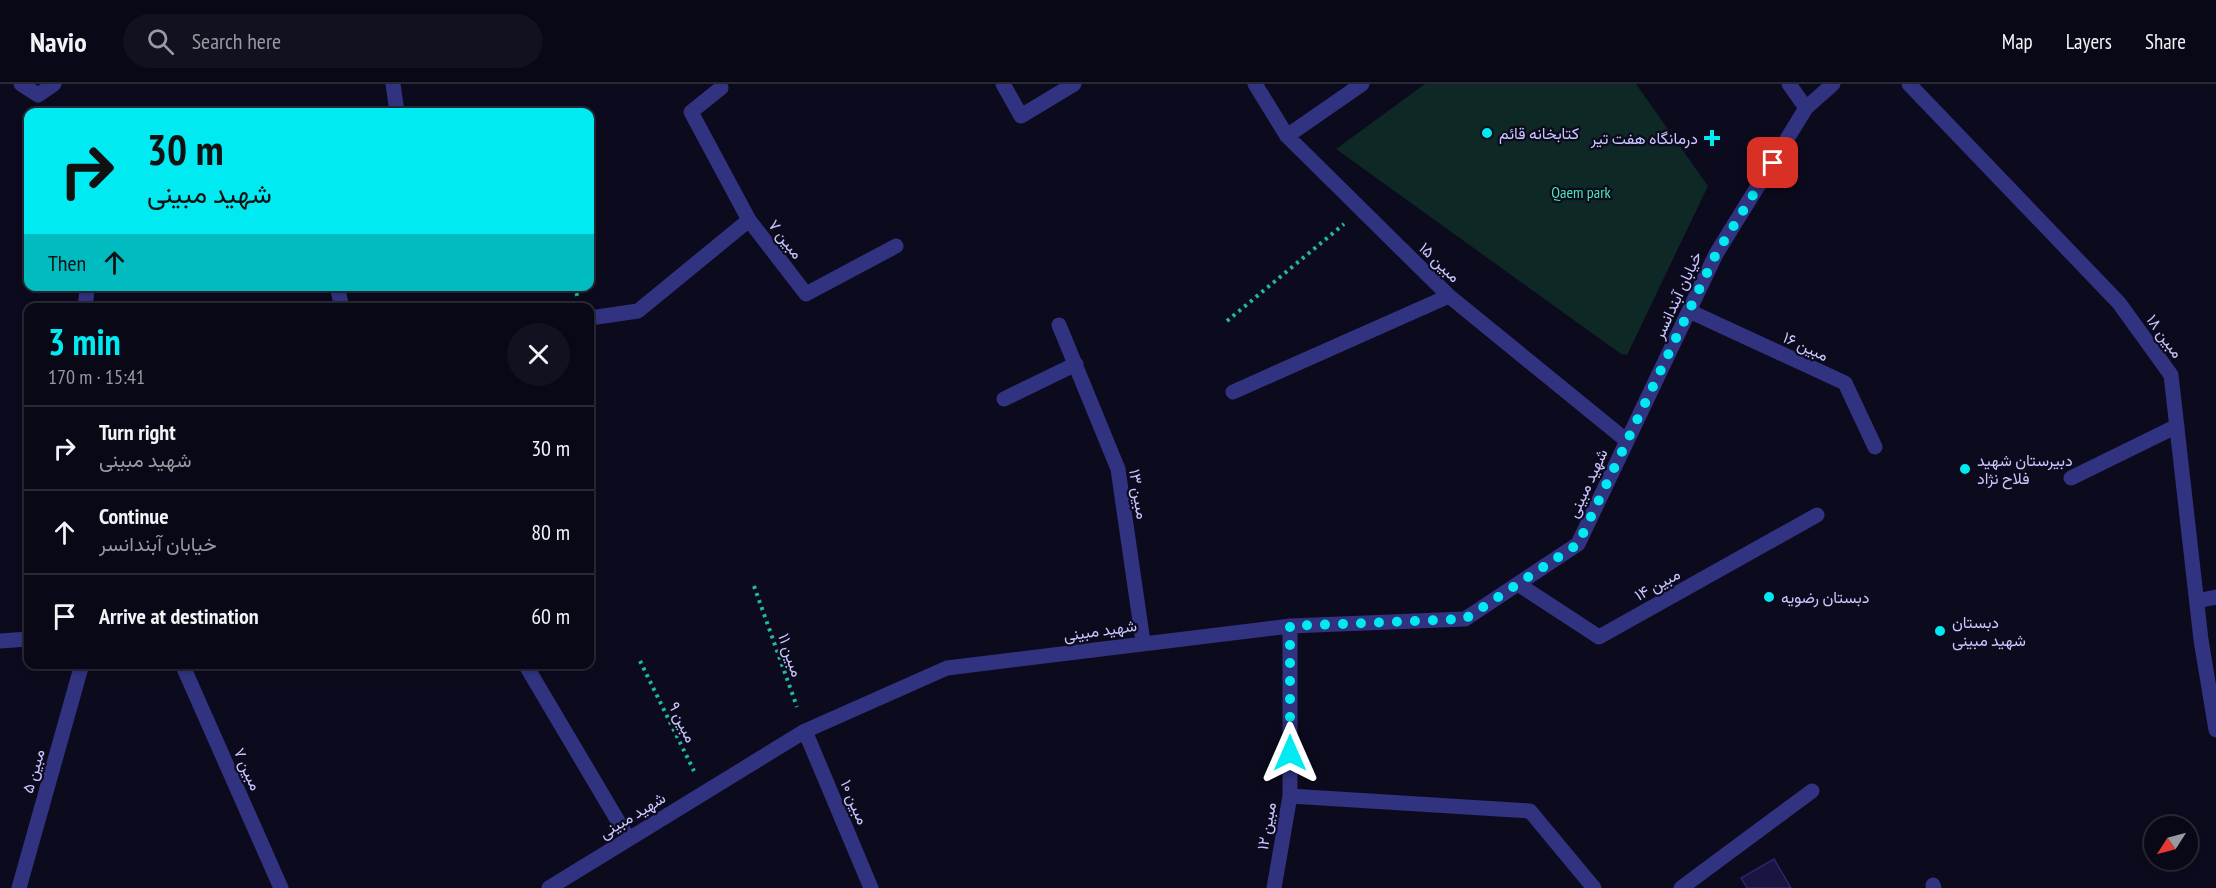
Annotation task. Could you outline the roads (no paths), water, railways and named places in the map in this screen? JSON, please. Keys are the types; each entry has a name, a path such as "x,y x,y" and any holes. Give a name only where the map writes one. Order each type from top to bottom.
{"street":[{"path":"21,84 38,95 54,84"},
{"path":"393,84 396,108"},
{"path":"1003,84 1021,116 1074,84"},
{"name":"مبین ۱۵","path":"1254,84 1287,136 1449,296 1627,441"},
{"path":"1287,136 1362,84"},
{"path":"1789,84 1806,108"},
{"name":"خیابان آبندانسر","path":"1627,441 1716,254 1806,108 1833,84"},
{"name":"مبین ۱۸","path":"1909,84 2119,303 2171,375 2197,601 2216,730"},
{"path":"721,88 691,112 749,220"},
{"name":"مبین ۷","path":"594,317 638,311 749,220 806,294 896,246"},
{"path":"1233,392 1449,296"},
{"name":"مبین ۱۶","path":"1689,311 1845,383 1875,447"},
{"name":"مبین ۱۳","path":"1059,326 1118,469 1143,642"},
{"path":"1004,399 1076,364"},
{"path":"2071,478 2177,426"},
{"name":"شهید مبینی","path":"549,888 806,731 947,668 1143,642 1290,626 1465,619 1578,544 1627,441"},
{"name":"مبین ۱۴","path":"1518,584 1599,637 1817,515"},
{"path":"2197,601 2216,597"},
{"name":"مبین ۱۲","path":"1274,888 1290,796 1290,626"},
{"path":"0,641 24,639"},
{"name":"مبین ۵","path":"19,888 81,669"},
{"name":"مبین ۷","path":"184,669 281,888"},
{"path":"528,669 628,838"},
{"name":"مبین ۱۰","path":"806,731 872,888"},
{"path":"1681,888 1812,791"},
{"path":"1290,796 1530,811 1594,888"}],"place":[{"name":"کتابخانه قائم","path":"1487,133"},
{"name":"درمانگاه هفت تیر","path":"1712,138"},
{"name":"دبیرستان شهید فلاح نژاد","path":"1965,469"},
{"name":"دبستان رضویه","path":"1769,597"},
{"name":"دبستان شهید مبینی","path":"1940,631"}],"park label":[{"name":"Qaem park","path":"1581,192"}]}
